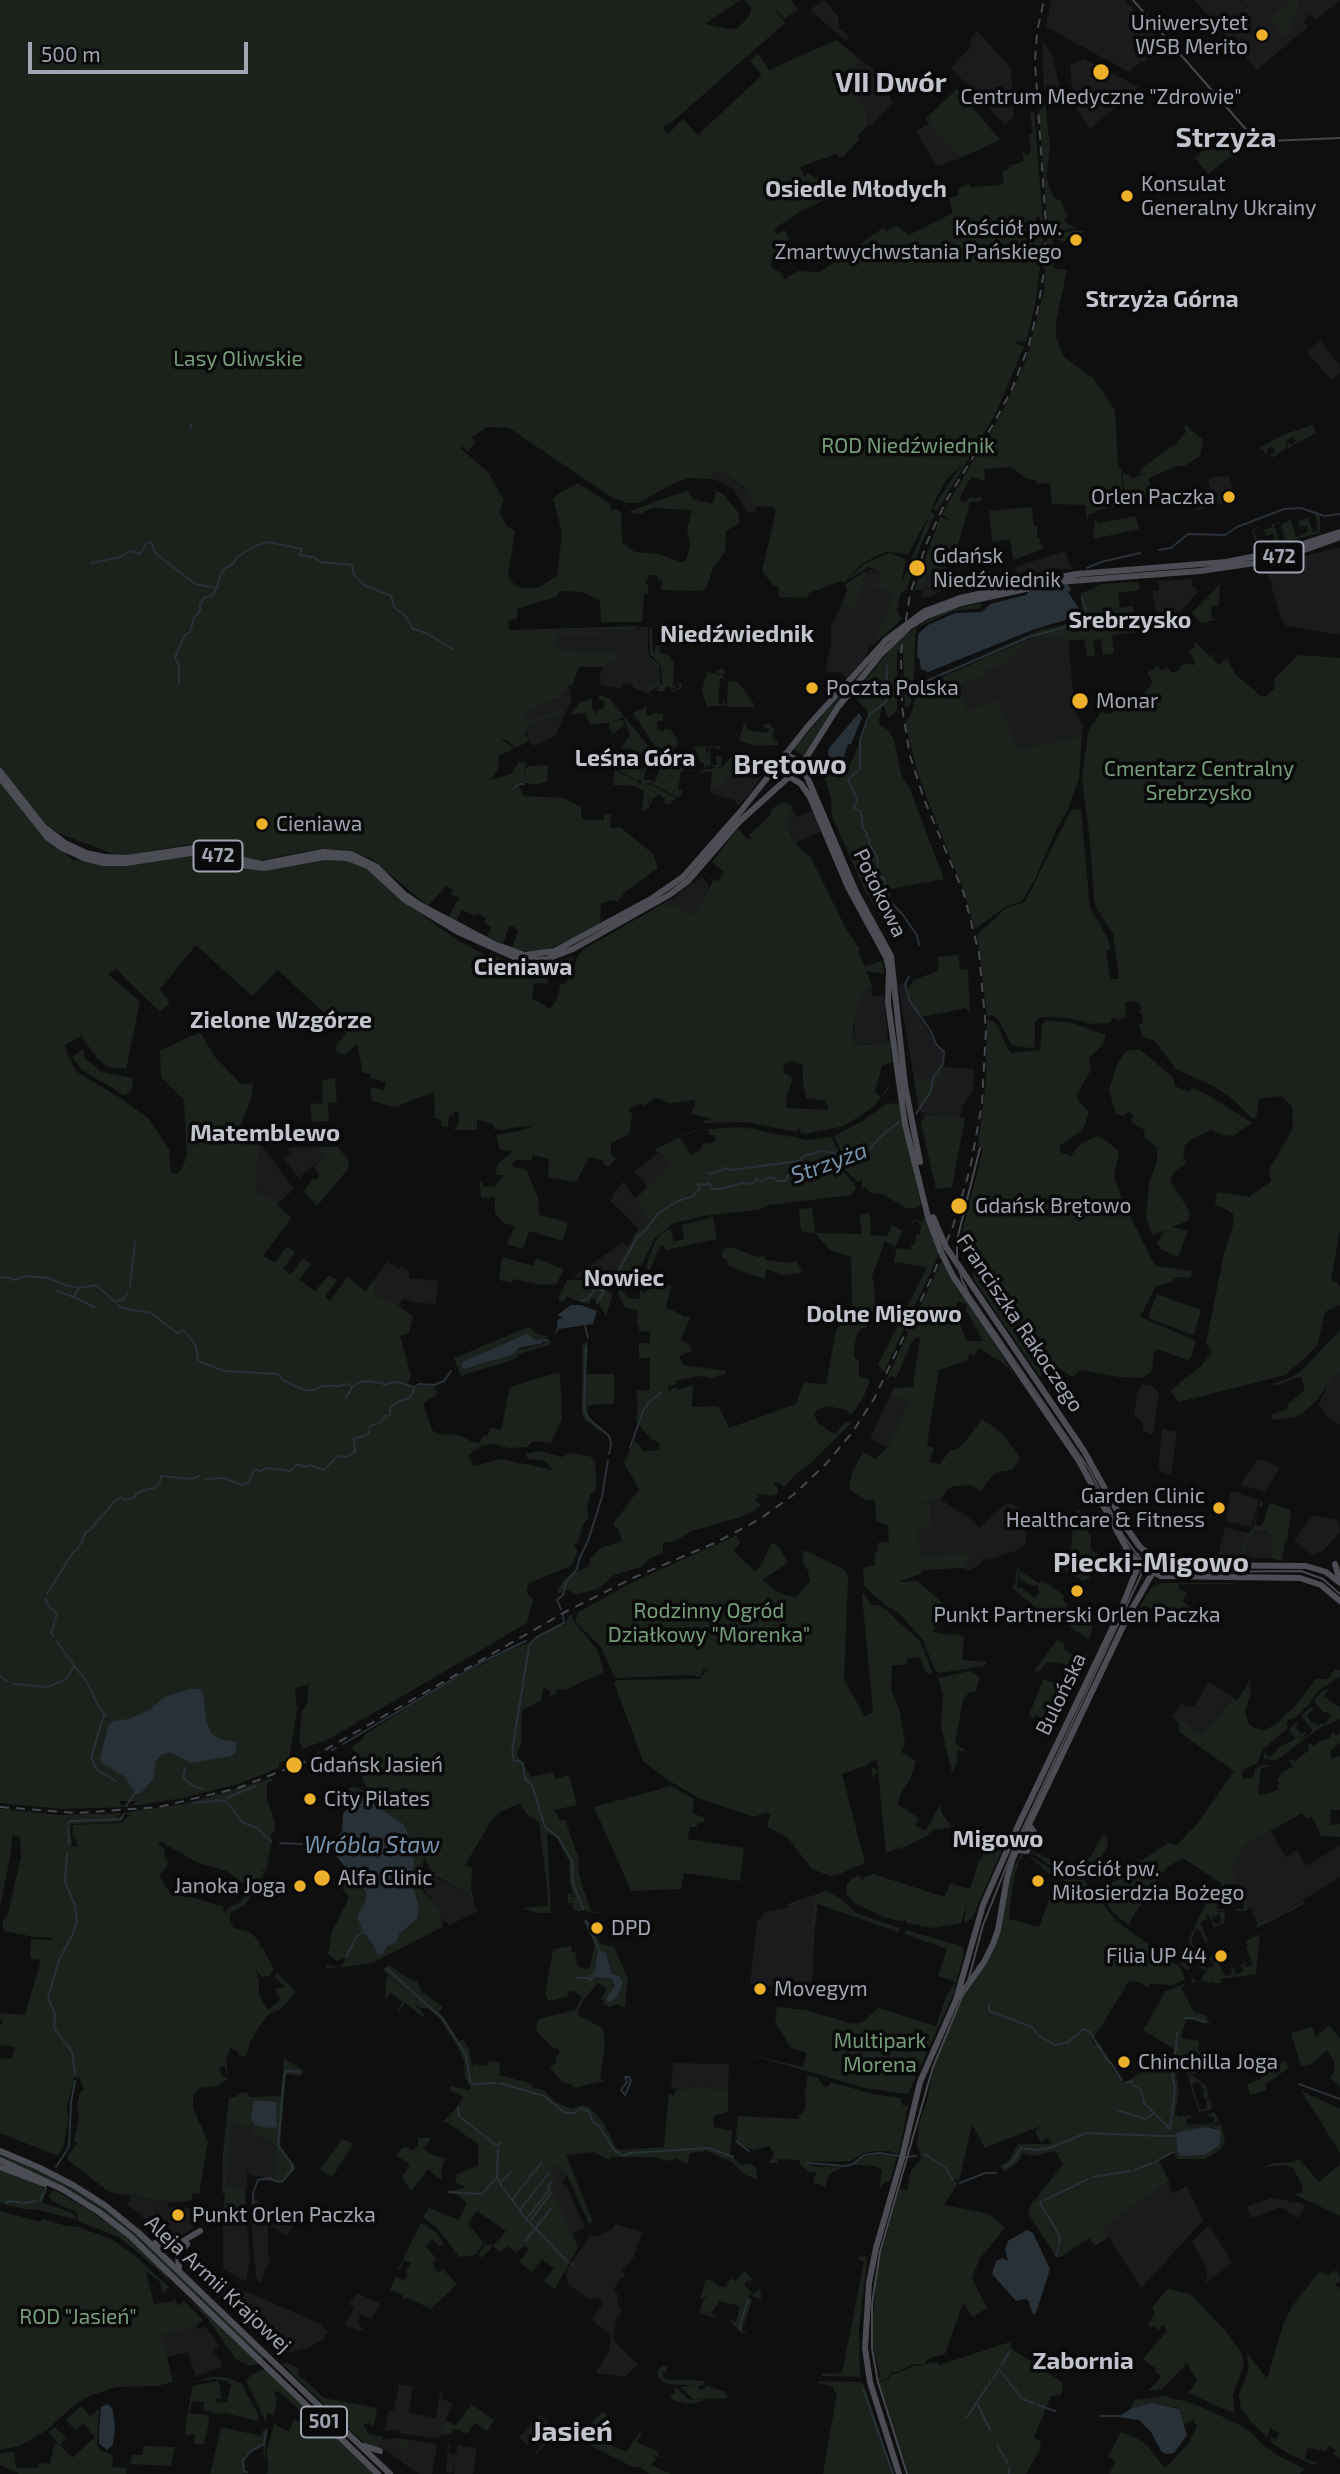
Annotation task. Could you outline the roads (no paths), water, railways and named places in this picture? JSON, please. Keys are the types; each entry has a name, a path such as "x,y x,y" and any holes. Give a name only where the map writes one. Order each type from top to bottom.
{"main road":[{"name":"472","path":"0,778 47,837 62,848 84,858 121,864 197,852 218,856 241,865 264,868 324,857 347,858 368,866 405,900 447,926 506,955 531,960 547,959 565,953 680,887 698,871 739,822 801,766 838,706 895,640 920,620 960,600 1082,579 1217,573 1281,556 1340,535"},
{"name":"472","path":"0,771 44,827 65,843 86,853 127,858 194,848 217,851 246,862 261,863 323,852 351,854 377,867 412,900 446,921 502,948 533,955 555,951 571,944 676,883 694,867 808,726 892,635 925,611 1067,575 1191,567 1242,560 1340,535"},
{"path":"785,754 801,766"},
{"name":"Potokowa","path":"801,766 808,777 859,911 885,953 892,975 902,1086"},
{"name":"Potokowa","path":"775,767 801,784 810,797 843,868"},
{"name":"Franciszka Rakoczego","path":"902,1086 933,1220 946,1247 1088,1457 1132,1538 1154,1558"},
{"name":"Franciszka Rakoczego","path":"902,1086 905,1124 938,1247 953,1276 1079,1461 1121,1539 1139,1564 1161,1576 1300,1578 1321,1585 1340,1601"},
{"path":"953,1276 964,1273"},
{"path":"1152,1573 1154,1558"},
{"path":"1139,1564 1154,1558 1181,1566 1306,1566 1326,1572 1340,1583"},
{"name":"Bulońska","path":"956,2000 979,1917 1012,1838 1121,1609 1139,1564"},
{"path":"1335,1564 1340,1583"},
{"name":"Bulońska","path":"956,2000 984,1962 993,1944 1007,1878 1017,1850 1133,1606 1152,1573"},
{"name":"Bulońska","path":"1146,1586 1161,1576"},
{"path":"1077,1700 1083,1699 1086,1704"},
{"path":"1029,1825 1036,1835"},
{"path":"1017,1850 1027,1851"},
{"path":"899,2474 870,2382 865,2348 869,2283 920,2082 956,2000"},
{"name":"Aleja Armii Krajowej","path":"0,2151 73,2185 139,2232 390,2474"},
{"name":"Aleja Armii Krajowej","path":"0,2160 45,2179 94,2209 140,2245 378,2474"},
{"path":"0,2167 45,2184 94,2209"},
{"path":"139,2232 160,2246 173,2247 201,2233 180,2250 179,2269"},
{"path":"356,2441 370,2450 380,2451"}],"water":[{"path":"1068,584 1071,590 1068,592 1079,609 1076,617 1035,629 928,672 921,669 917,657 918,634 928,625 955,613 982,612 990,604 1026,595 1029,591"},
{"path":"859,713 862,718 843,759 830,761 830,747"},
{"path":"571,1305 581,1305 597,1311 593,1324 559,1329 554,1335 558,1326 557,1320 563,1318 557,1315"},
{"path":"527,1334 536,1340 542,1340 543,1343 519,1348 512,1355 464,1369 461,1366 462,1362"},
{"path":"199,1689 203,1693 206,1720 211,1733 219,1739 237,1742 235,1754 191,1763 172,1753 162,1754 155,1762 154,1778 140,1794 135,1793 125,1777 100,1759 108,1727 113,1721 129,1719 151,1709 164,1697"},
{"name":"Wróbla Staw","path":"356,1792 403,1824 407,1830 414,1862 412,1885 419,1906 417,1919 400,1933 395,1943 387,1946 383,1954 377,1955 357,1917 365,1901 366,1892 336,1856 331,1844 342,1831 343,1814 348,1807 350,1795"},
{"path":"598,1950 606,1953 612,1974 619,1976 623,1983 617,1997 609,2002 606,2000 614,1986 612,1979 596,1977 588,1983 595,1970"},
{"path":"254,2100 276,2102 277,2127 255,2125 251,2119"},
{"path":"1206,2127 1219,2130 1219,2146 1204,2155 1180,2156 1177,2150 1178,2132"},
{"path":"1027,2230 1033,2233 1050,2269 1036,2313 1033,2315 1028,2300 1016,2301 992,2274 996,2261 1003,2258 1008,2261 1005,2250 1008,2241"},
{"path":"1152,2403 1179,2409 1187,2435 1174,2453 1166,2454 1161,2451 1151,2432 1139,2420 1118,2417 1132,2408"},
{"path":"108,2404 113,2410 115,2426 113,2445 107,2450 99,2443 99,2431 101,2407"}],"waterway":[{"path":"190,429 191,424"},
{"name":"Strzyża","path":"1159,550 1171,548 1188,534 1225,535 1237,527 1284,509 1301,508 1324,516 1340,514"},
{"path":"91,563 120,557 130,551 140,554 147,543 151,542 155,553 195,584 217,588 225,568 255,546 269,542 302,549 300,555 315,558 320,562 352,565 354,575 364,585 391,596 395,608 405,615 413,629 426,633 453,649"},
{"name":"Strzyża","path":"1087,568 1140,553"},
{"path":"179,684 179,667 175,657 184,636 190,632 194,618 200,611 200,604 204,598 212,596 216,589"},
{"name":"Strzyża","path":"910,688 1029,637 1080,623 1084,620 1086,610 1082,598"},
{"path":"886,700 887,666"},
{"name":"Strzyża","path":"887,701 869,715 860,740 860,769 848,780 857,799 854,808 861,812 863,829 868,834 866,836 870,840 869,844 877,856 879,877 884,878 890,901 916,934"},
{"path":"512,789 524,784"},
{"name":"Strzyża","path":"917,935 919,945"},
{"name":"Strzyża","path":"909,977 905,984 910,1001 930,1030 936,1044 944,1052 943,1064 933,1077 931,1091 916,1114"},
{"name":"Strzyża","path":"606,1288 638,1236 660,1212 678,1201 694,1196 700,1189 697,1184 710,1183 712,1189 720,1189 742,1183 750,1184 755,1182 756,1178 763,1182 766,1178 785,1181 790,1173 801,1175 810,1165 822,1167 826,1162 835,1166 869,1150 899,1122"},
{"path":"707,1173 726,1168 731,1170 799,1161 804,1156 821,1151 834,1153 839,1160"},
{"path":"130,1286 135,1242"},
{"name":"Strzyża","path":"0,1277 14,1280 26,1276 48,1278 79,1288 96,1285 115,1302 124,1299 128,1292"},
{"path":"79,1288 74,1297 94,1307"},
{"path":"580,1301 587,1299 596,1289 604,1291 597,1303"},
{"path":"56,1291 74,1297"},
{"name":"Strzyża","path":"118,1305 151,1313 177,1333 184,1330 196,1346 198,1361 224,1371 276,1374 280,1375 282,1380 304,1390 347,1384 352,1387 360,1382 370,1381 384,1385 402,1383"},
{"path":"585,1326 588,1338"},
{"name":"Strzyża","path":"542,1340 547,1340"},
{"path":"586,1347 584,1410 588,1418 609,1436 609,1454"},
{"name":"Strzyża","path":"404,1384 414,1387 419,1384 434,1385 444,1381 451,1371"},
{"path":"346,1398 352,1387"},
{"path":"206,1479 224,1478 242,1485 249,1482 254,1470 259,1472 266,1468 290,1471 298,1464 324,1470 338,1456 346,1457 355,1452 354,1438 364,1436 369,1433 370,1426 382,1422 384,1416 390,1415 390,1408 409,1398 414,1387"},
{"path":"630,1448 643,1411 649,1402 662,1392"},
{"path":"561,1609 557,1600 563,1595 566,1582 577,1569 588,1541 602,1497 608,1460"},
{"path":"47,1594 86,1532 116,1500 121,1497 124,1500 134,1498 144,1490 155,1488 161,1476 192,1479 199,1476"},
{"path":"46,1599 48,1606 57,1614 51,1633 54,1637"},
{"path":"563,1615 564,1623 535,1638 529,1646 512,1752 514,1761 523,1764 525,1779 532,1785 545,1827 558,1837 572,1861 573,1883 583,1909"},
{"path":"56,1641 88,1684 106,1716"},
{"path":"343,1744 482,1662 526,1641"},
{"path":"13,1684 48,1687 66,1679 74,1667"},
{"path":"0,1676 8,1682"},
{"path":"104,1714 91,1758 97,1770 116,1781"},
{"path":"332,1750 336,1748"},
{"path":"185,1768 183,1778 202,1789"},
{"path":"227,1798 255,1786"},
{"path":"126,1806 135,1793"},
{"path":"216,1800 227,1802 242,1822 257,1828 271,1841"},
{"path":"193,1803 215,1801"},
{"path":"68,1823 120,1819 124,1814"},
{"path":"68,1828 69,1845"},
{"path":"280,1843 321,1845"},
{"path":"67,1854 65,1882 75,1905 77,1921 59,1960 48,1998 55,2014 54,2028 72,2052 75,2073"},
{"path":"586,1921 599,1950"},
{"path":"346,1957 357,1936 363,1932"},
{"path":"387,1969 443,2019 466,2055 470,2081 473,2084 496,2083"},
{"path":"578,1978 589,1978"},
{"path":"989,2004 989,2011 1032,2027 1039,2036 1055,2045 1067,2043 1084,2029 1090,2032 1122,2080"},
{"path":"1185,2018 1205,2022"},
{"path":"1171,2067 1177,2033"},
{"path":"1170,2129 1175,2088 1171,2068"},
{"path":"254,2214 253,2193 258,2180 269,2178 283,2181 292,2170 292,2164 278,2146 284,2076 286,2071 300,2072"},
{"path":"625,2077 629,2077 631,2081 625,2095 621,2090 627,2082 625,2077"},
{"path":"56,2167 69,2147 75,2081"},
{"path":"1125,2083 1132,2081 1132,2084 1141,2090 1144,2103 1170,2129"},
{"path":"499,2083 544,2096 565,2113 574,2113 581,2108 589,2112 593,2122 600,2127 614,2150 623,2156 630,2153 709,2148 733,2157"},
{"path":"1299,2084 1340,2099"},
{"path":"458,2107 459,2116 497,2146 501,2143"},
{"path":"1116,2110 1146,2119 1154,2113"},
{"path":"1005,2167 1013,2161 1021,2148 1050,2148 1086,2133 1162,2136"},
{"path":"1165,2136 1176,2136"},
{"path":"736,2141 749,2151"},
{"path":"498,2149 497,2177 502,2187"},
{"path":"1155,2162 1173,2152"},
{"path":"808,2163 845,2166 853,2164 864,2155 878,2153 900,2156"},
{"path":"924,2154 946,2168 953,2180"},
{"path":"906,2157 916,2156"},
{"path":"512,2200 542,2162"},
{"path":"1135,2170 1152,2163"},
{"path":"1093,2177 1130,2171"},
{"path":"502,2181 511,2172"},
{"path":"519,2211 549,2173"},
{"path":"960,2183 985,2173 996,2173"},
{"path":"449,2192 482,2194 497,2177"},
{"path":"1045,2200 1088,2179"},
{"path":"527,2218 549,2190 551,2182"},
{"path":"40,2200 46,2188"},
{"path":"504,2189 526,2219 567,2261"},
{"path":"531,2220 551,2193"},
{"path":"6,2203 36,2201"},
{"path":"1042,2201 1040,2203 1060,2236 1059,2245"},
{"path":"525,2241 551,2209"},
{"path":"1056,2256 1058,2249"},
{"path":"741,2329 748,2300"},
{"path":"1001,2366 1009,2352"},
{"path":"993,2379 999,2369 1021,2397"},
{"path":"967,2417 990,2382"},
{"path":"863,2389 893,2474"},
{"path":"1023,2399 1035,2404"},
{"path":"978,2405 990,2430"},
{"path":"1038,2405 1055,2411"},
{"path":"1100,2416 1119,2416"},
{"path":"247,2472 244,2472 243,2460 251,2451 264,2444 266,2431"},
{"path":"997,2446 1008,2463"},
{"path":"1009,2468 1009,2474"}],"tram line":[{"path":"1133,0 1250,134 1269,141 1340,138"},
{"path":"980,1148 957,1240 957,1261 962,1280 1089,1469 1123,1535 1138,1556 1151,1567 1179,1572 1301,1571 1323,1579 1340,1594"},
{"path":"907,2474 878,2382 872,2349 872,2304 880,2252 933,2067 967,1985 983,1925 1012,1852 1141,1575 1142,1564 1138,1554"}],"railway":[{"path":"0,1807 77,1813 159,1807 238,1788 304,1762 565,1612 635,1577 717,1542 760,1519 793,1495 825,1465 851,1434 874,1399 933,1275 953,1226 970,1169 982,1104 986,1029 979,953 964,894 924,799 910,756 902,707 901,652 910,594 927,542 946,501 1012,389 1028,348 1038,308 1044,271 1046,226 1035,62 1037,32 1044,0"}],"place":[{"name":"Uniwersytet WSB Merito","path":"1262,35"},
{"name":"Centrum Medyczne \"Zdrowie\"","path":"1101,72"},
{"name":"Konsulat Generalny Ukrainy","path":"1127,196"},
{"name":"Kościół pw. Zmartwychwstania Pańskiego","path":"1076,240"},
{"name":"Orlen Paczka","path":"1229,497"},
{"name":"Gdańsk Niedźwiednik","path":"917,568"},
{"name":"Poczta Polska","path":"812,688"},
{"name":"Monar","path":"1080,701"},
{"name":"Cieniawa","path":"262,824"},
{"name":"Gdańsk Brętowo","path":"959,1206"},
{"name":"Garden Clinic Healthcare & Fitness","path":"1219,1508"},
{"name":"Punkt Partnerski Orlen Paczka","path":"1077,1591"},
{"name":"Gdańsk Jasień","path":"294,1765"},
{"name":"City Pilates","path":"310,1799"},
{"name":"Alfa Clinic","path":"322,1878"},
{"name":"Kościół pw. Miłosierdzia Bożego","path":"1038,1881"},
{"name":"Janoka Joga","path":"300,1886"},
{"name":"DPD","path":"597,1928"},
{"name":"Filia UP 44","path":"1221,1956"},
{"name":"Movegym","path":"760,1989"},
{"name":"Chinchilla Joga","path":"1124,2062"},
{"name":"Punkt Orlen Paczka","path":"178,2215"}],"district":[{"name":"VII Dwór","path":"891,83"},
{"name":"Strzyża","path":"1226,138"},
{"name":"Osiedle Młodych","path":"856,189"},
{"name":"Strzyża Górna","path":"1162,299"},
{"name":"Srebrzysko","path":"1130,620"},
{"name":"Niedźwiednik","path":"737,634"},
{"name":"Leśna Góra","path":"635,758"},
{"name":"Brętowo","path":"790,765"},
{"name":"Cieniawa","path":"523,967"},
{"name":"Zielone Wzgórze","path":"281,1020"},
{"name":"Matemblewo","path":"265,1133"},
{"name":"Nowiec","path":"624,1278"},
{"name":"Dolne Migowo","path":"884,1314"},
{"name":"Piecki-Migowo","path":"1151,1563"},
{"name":"Migowo","path":"998,1839"},
{"name":"Zabornia","path":"1083,2361"},
{"name":"Jasień","path":"572,2432"}],"park label":[{"name":"Lasy Oliwskie","path":"238,359"},
{"name":"ROD Niedźwiednik","path":"908,446"},
{"name":"Cmentarz Centralny Srebrzysko","path":"1199,781"},
{"name":"Rodzinny Ogród Działkowy \"Morenka\"","path":"709,1623"},
{"name":"Multipark Morena","path":"880,2053"},
{"name":"ROD \"Jasień\"","path":"78,2317"}]}
